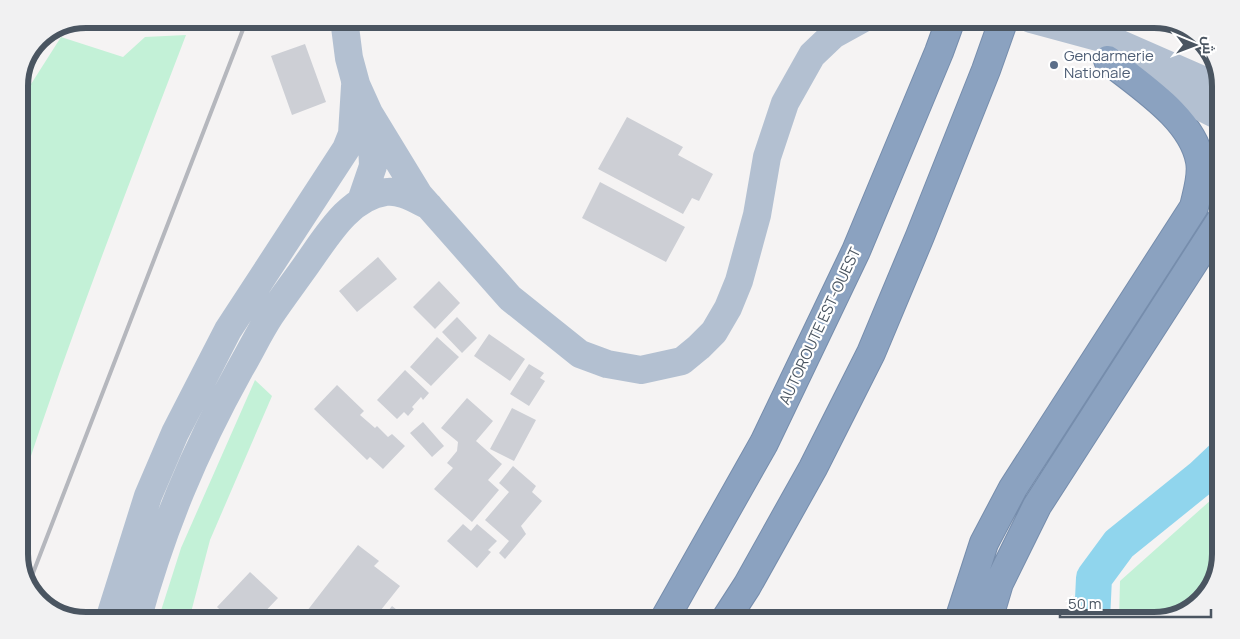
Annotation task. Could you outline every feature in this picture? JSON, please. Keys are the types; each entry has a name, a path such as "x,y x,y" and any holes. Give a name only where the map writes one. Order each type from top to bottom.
{"highway":[{"name":"AUTOROUTE EST-OUEST","path":"669,612 764,443 856,250 948,27"},
{"path":"733,612 813,468 871,353 920,236 1001,27"},
{"path":"1108,60 1174,114 1190,136 1200,161 1200,184 1194,207"},
{"path":"961,612 984,544 1013,488 1194,207 1212,186"},
{"path":"990,612 999,583 1038,506 1212,234"},
{"path":"657,612 701,557"},
{"path":"730,612 747,586"}],"main road":[{"path":"345,27 348,58 372,143 373,166 361,201"},
{"path":"356,82 369,113 410,180 429,206 510,298 580,354 607,364 640,370 682,361 714,332 728,308 739,281 757,215 767,157 784,103 812,55 833,35 848,27"},
{"path":"1049,27 1108,60 1212,112"},
{"path":"1060,27 1116,42 1212,84"},
{"path":"112,612 148,496 175,433 228,330 346,149 352,134 356,82"},
{"path":"302,216 327,193 354,174 373,166 410,180"},
{"path":"139,612 151,570 185,479 215,415 269,317 330,232 361,201 387,192 401,193 429,206"}],"green space":[{"path":"186,35 79,320 28,465 28,89 61,37 123,57 145,37"},
{"path":"255,380 272,396 210,540 191,612 161,612 181,548"},
{"path":"1212,499 1211,564 1203,586 1190,599 1169,610 1119,612 1120,581"}],"building":[{"path":"305,44 326,102 292,115 271,56"},
{"path":"627,117 683,147 678,155 713,174 699,201 692,198 683,214 598,169"},
{"path":"600,182 685,227 666,262 582,218"},
{"path":"378,257 397,279 357,312 339,291"},
{"path":"439,281 460,303 435,329 413,307"},
{"path":"457,317 477,338 462,353 442,332"},
{"path":"489,334 525,359 510,381 474,356"},
{"path":"437,337 459,357 431,386 410,367"},
{"path":"529,364 544,373 540,378 545,381 529,406 510,394"},
{"path":"405,370 429,393 423,400 421,397 412,407 414,409 408,416 404,412 397,419 377,400"},
{"path":"337,385 364,411 360,415 375,428 377,426 388,437 392,434 405,446 383,469 370,457 367,460 314,409"},
{"path":"467,398 493,421 476,441 502,464 488,480 499,490 472,522 434,489 453,468 447,463 457,451 458,442 441,428"},
{"path":"512,408 536,420 514,461 490,449"},
{"path":"423,422 444,446 432,457 410,433"},
{"path":"513,466 536,486 532,492 542,501 521,526 526,534 505,559 499,553 509,541 485,520 509,492 499,483"},
{"path":"463,524 471,531 477,524 497,541 488,550 491,552 477,568 447,541"},
{"path":"358,545 379,561 374,566 400,586 379,612 306,612"},
{"path":"250,572 278,598 265,612 222,612 217,607"},
{"path":"392,606 400,612 387,612"}],"waterway":[{"path":"1092,612 1094,578 1119,544 1212,468"}],"railway":[{"path":"32,575 244,27"}],"place":[{"name":"Gendarmerie Nationale","path":"1054,65"}]}
